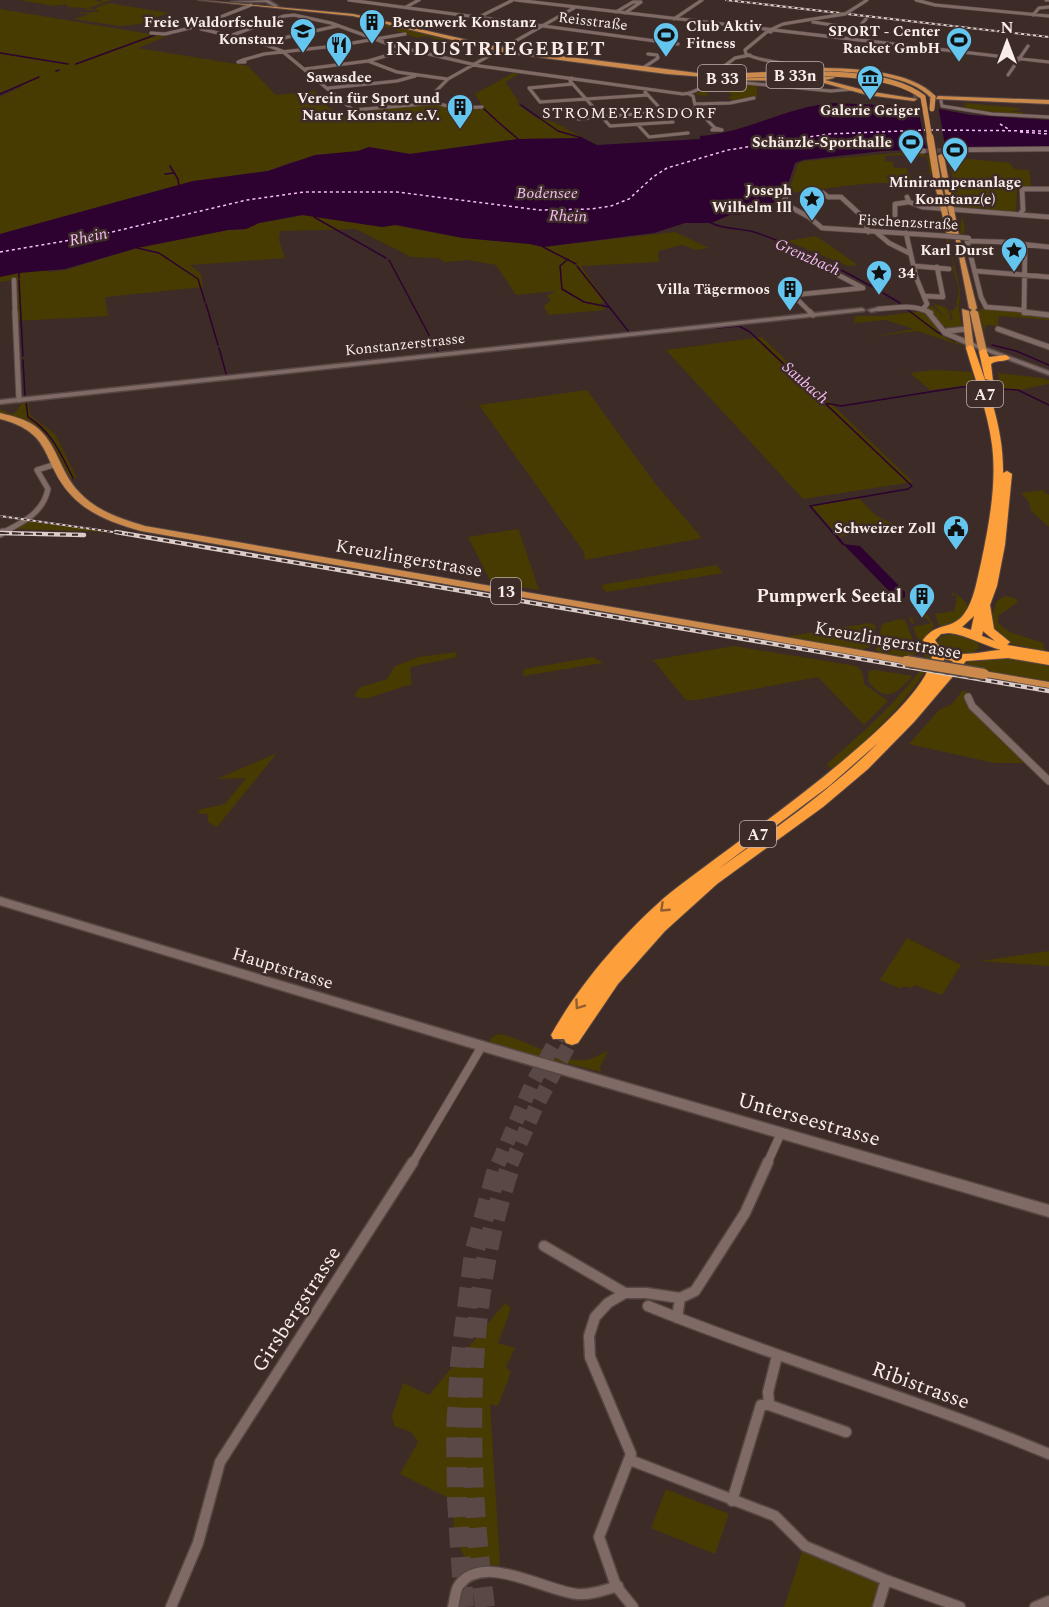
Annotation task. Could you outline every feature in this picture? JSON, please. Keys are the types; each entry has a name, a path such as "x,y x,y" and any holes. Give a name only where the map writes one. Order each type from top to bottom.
{"highway":[{"name":"A7","path":"977,345 986,363 1005,445 1007,472 995,569 986,605 976,625 986,648 982,654"},
{"name":"A7","path":"962,658 910,719 858,771 818,804 712,881 667,921 565,1037 606,969 664,907 713,867 818,790 880,736 933,674 938,663 938,652 930,642 931,635 953,629 963,623 969,615 980,586 998,479 995,436 977,345"},
{"path":"986,363 993,358 1006,357"},
{"path":"986,605 989,615 988,628 993,635 1006,644 1035,653"},
{"path":"953,629 1005,648 1049,656"},
{"path":"938,652 962,658 982,654 1005,654 1049,661"}],"main road":[{"name":"B 33","path":"200,0 238,5 261,3 365,17 499,49 665,71 727,78 805,74 815,70 829,76 836,84 852,89"},
{"name":"B 33","path":"215,0 238,5"},
{"name":"B 33","path":"261,3 366,16 499,49 665,71"},
{"name":"B 33n","path":"665,71 718,77 869,77 909,86 920,92 924,100 938,186 954,236 977,345"},
{"name":"B 33","path":"805,74 852,89 910,97"},
{"name":"B 33n","path":"718,77 841,74 902,81 923,90 928,96 932,109 953,210 954,236"},
{"name":"B 33","path":"818,80 829,76"},
{"name":"B 33n","path":"829,76 873,76 901,79 925,88 932,95 934,106 932,109"},
{"name":"B 33n","path":"829,76 873,76 908,88 924,100"},
{"path":"836,84 834,79 845,77"},
{"path":"939,100 1049,102"},
{"name":"B 33n","path":"968,329 969,310"},
{"path":"968,329 977,345"},
{"name":"Kreuzlingerstrasse","path":"0,416 15,419 35,429 43,436 70,488 87,504 118,520 156,532 1049,684"}],"street":[{"name":"Reisstraße","path":"349,0 678,44"},
{"path":"406,7 419,0"},
{"path":"478,18 515,0 1049,62"},
{"path":"674,19 702,0"},
{"path":"774,30 783,24 845,14 867,0"},
{"path":"916,0 935,5 993,12 1049,16"},
{"path":"616,12 633,2 642,2 625,13"},
{"path":"237,11 238,5 261,3"},
{"path":"151,33 163,36 202,25 261,3"},
{"path":"436,103 436,91 448,79 576,7"},
{"path":"1031,15 1039,8 1049,7"},
{"path":"230,36 289,15 338,26 407,50 480,66"},
{"path":"849,39 866,19"},
{"path":"813,22 858,29"},
{"path":"202,25 201,29 206,31 261,43 282,51 353,110 436,103 455,108 482,107"},
{"path":"261,43 338,26"},
{"path":"766,30 745,50 769,62 798,66 805,74"},
{"path":"242,60 282,51 405,34"},
{"path":"1008,75 1028,46"},
{"path":"305,69 368,61 407,50"},
{"path":"643,68 658,58 657,55 648,54"},
{"path":"723,67 733,59 751,55 815,70"},
{"path":"368,61 389,70 415,76 448,79"},
{"path":"469,66 689,94 718,77 831,91 852,89"},
{"path":"329,88 397,81 415,76"},
{"path":"572,78 570,81 572,84 610,126 672,122 644,91 646,89"},
{"path":"572,84 530,87 540,102 648,95"},
{"path":"555,85 568,100"},
{"path":"689,94 693,96 696,106 715,128"},
{"path":"573,112 578,119 664,111 754,98"},
{"path":"939,100 942,106 973,111 1049,117"},
{"path":"638,125 649,137 687,133"},
{"path":"952,150 1049,149"},
{"path":"1020,214 1023,210 1022,189 1049,189"},
{"path":"823,193 828,197 841,197 864,218 868,232"},
{"name":"Fischenzstraße","path":"787,195 783,203 809,217 819,228 939,235 1025,245"},
{"path":"895,215 895,204 908,200 922,207 1049,217"},
{"path":"876,232 889,243 909,253"},
{"path":"906,233 916,277 927,304 923,309"},
{"path":"968,239 986,307 1049,315"},
{"path":"1023,310 1025,245 1049,247"},
{"path":"813,315 793,295 863,288 819,265"},
{"path":"915,266 949,268"},
{"path":"924,296 943,297 937,267"},
{"path":"975,271 1049,277"},
{"path":"14,280 19,400"},
{"path":"875,309 903,306 923,309 932,314 945,333 1049,371"},
{"name":"Konstanzerstrasse","path":"0,402 862,310"},
{"path":"940,327 1006,357 1049,371"},
{"path":"947,331 968,329"},
{"path":"998,329 1049,347"},
{"path":"0,534 24,522 40,509 45,502 48,489 37,470 56,464"},
{"path":"968,697 972,706 1049,781"},
{"name":"Hauptstrasse","path":"0,901 557,1067"},
{"name":"Girsbergstrasse","path":"171,1607 198,1543 220,1462 403,1179 483,1046"},
{"name":"Unterseestrasse","path":"557,1067 1049,1211"},
{"path":"544,1246 625,1293 646,1293 680,1298 694,1291 745,1213 781,1133"},
{"path":"625,1293 608,1303 595,1317 590,1328 588,1345 593,1368 631,1448 630,1460 600,1530 601,1547 624,1599 633,1607"},
{"path":"676,1318 680,1298"},
{"name":"Ribistrasse","path":"648,1305 777,1356 871,1386 1049,1454"},
{"path":"769,1405 768,1392 777,1356"},
{"path":"732,1501 761,1405 769,1405 846,1432"},
{"path":"630,1460 775,1516 805,1546 886,1580 960,1607"},
{"path":"453,1607 457,1589 463,1581 479,1573 505,1573 576,1594 618,1586"},
{"path":"878,1607 886,1580"},
{"path":"1035,1607 1049,1600"}],"shaded area":[{"path":"19,0 102,2 102,0 111,0 89,8 95,10 85,10 88,9 68,7 66,4 54,6"},
{"path":"109,3 168,13 140,24 119,26 74,19 90,14 73,13 99,10 95,10"},
{"path":"0,9 162,36 165,37 138,48 248,66 276,95 314,91 328,107 354,122 366,119 356,111 431,104 457,109 483,107 475,94 513,73 519,74 505,82 519,102 517,104 535,117 554,122 583,138 518,139 410,154 369,147 358,151 291,162 268,171 167,188 0,234 0,97 23,86 0,93"},
{"path":"352,16 484,49 428,41 435,39 427,36 418,38"},
{"path":"712,81 757,85 757,97 734,101 727,97 733,96 728,92 741,89 716,86 719,90 707,92 708,96 695,95"},
{"path":"965,103 1019,108 1020,110 1009,112 1022,112 1024,115 964,109"},
{"path":"921,151 924,155 930,156 933,174 907,172 912,178 916,178 912,186 884,183 788,193 798,164 805,161","holes":["885,156 927,157 930,173 908,172 907,168 894,168 893,162 885,161"]},
{"path":"949,157 1010,163 1014,169 1029,170 1031,186 1017,188 1016,212 959,207 954,204 951,189 954,190"},
{"path":"317,213 382,227 395,225 463,238 543,247 675,232 709,248 696,250 682,245 658,251 659,262 581,266 606,302 600,303 605,310 548,315 544,306 551,300 547,296 555,291 516,295 496,265 468,260 445,262 438,258 411,257 356,229 280,231 279,240 285,258 190,265 201,274 203,287 105,297 108,316 16,321 14,280 0,282 0,272 66,270 137,248 228,230 246,229 259,223"},
{"path":"962,216 965,228 961,241 961,231"},
{"path":"942,224 946,228 960,290 959,310 962,328 955,329 945,326 927,308 932,306 947,320 933,304 947,307 944,308 948,309 951,318 949,320 951,320 953,318 950,311 958,305 956,304 959,290"},
{"path":"816,236 858,265 848,266 787,241"},
{"path":"961,241 979,311 984,307 992,308 1049,316 1049,320 999,316 998,326 985,325 985,333 963,260"},
{"path":"920,311 930,317 942,334 966,347 917,331 869,337 914,329 885,320 854,323 855,316 883,316"},
{"path":"762,337 913,482 803,499 666,350"},
{"path":"935,370 972,372 975,385 930,390 910,373"},
{"path":"998,373 1042,378 1049,380 1049,384 1019,390 1000,390"},
{"path":"587,390 654,482 702,538 585,560 584,552 479,405"},
{"path":"28,401 31,416 55,434 77,478 70,478 51,443 38,427 16,417 0,414 0,409 11,414 15,413 23,402"},
{"path":"1042,490 1049,495 1049,527 1031,511 1029,502 1021,493"},
{"path":"859,498 875,515 899,527 839,537 812,506"},
{"path":"32,522 110,532 16,529"},
{"path":"518,529 539,590 491,582 468,537"},
{"path":"716,565 723,573 606,592 601,585"},
{"path":"952,593 957,595 962,599 968,609 959,623 940,628 935,614 954,611 957,596"},
{"path":"1005,596 1015,598 1018,602 998,616 998,623 1010,632 1043,643 1045,651 1012,644 995,635 990,621 997,601"},
{"path":"927,614 934,625 929,642 933,658 913,689 862,744 834,770 826,765 892,703 927,661 913,627 931,623 923,615 912,618 915,624 911,623 909,618"},
{"path":"900,619 905,620 917,650 914,655 916,659 879,653 876,650 882,624"},
{"path":"870,623 876,626 870,647 861,650 784,637"},
{"path":"954,632 978,641 979,648 970,654 958,655 938,644 939,638"},
{"path":"734,646 856,666 862,671 864,684 888,701 864,725 818,677 686,700 653,660"},
{"path":"456,652 457,657 410,667 412,684 365,699 354,696 359,688 387,679 395,666 419,657"},
{"path":"1002,656 1049,663 1049,682 957,667"},
{"path":"593,657 603,663 523,676 524,669"},
{"path":"869,671 913,676 897,691 886,694 874,688 868,681"},
{"path":"963,690 967,692 965,698 1027,763 994,763 909,744 939,710 952,704"},
{"path":"277,753 217,827 208,822 208,814 200,814 198,810 225,804 246,778 217,779"},
{"path":"907,938 961,965 942,995 914,985 912,988 903,986 901,989 880,980"},
{"path":"1049,951 1049,966 980,961"},
{"path":"498,1034 569,1059 590,1059 608,1051 600,1067 601,1072 497,1046 490,1042 491,1038"},
{"path":"505,1303 511,1308 498,1343 515,1348 506,1367 511,1372 498,1406 490,1404 500,1565 469,1566 454,1536 453,1500 400,1474 418,1442 411,1432 394,1426 392,1416 403,1383 429,1395"},
{"path":"666,1489 729,1514 715,1554 651,1528"},
{"path":"803,1549 879,1582 872,1607 784,1607"}],"water":[{"name":"Bodensee","path":"834,103 928,107 971,115 1049,120 1049,147 959,145 952,148 882,151 803,160 795,163 787,187 778,201 740,215 730,215 711,223 685,223 654,233 543,247 463,238 396,225 382,227 302,215 259,223 246,229 228,230 137,248 65,269 0,277 0,234 193,181 268,171 315,155 358,151 369,147 410,154 518,139 583,138 597,145 700,139 700,136 734,130 800,109"},
{"path":"843,544 860,546 905,592 905,597 902,599 894,596"}],"pier":[{"path":"917,104 938,105 946,151 927,152"}],"waterway":[{"path":"76,64 155,35"},
{"path":"0,53 68,64"},
{"path":"0,94 39,77"},
{"path":"521,105 558,131 582,138"},
{"path":"483,108 496,120"},
{"path":"497,121 518,139"},
{"path":"170,166 178,179 179,186"},
{"path":"165,174 174,173"},
{"path":"314,217 386,258"},
{"name":"Grenzbach","path":"711,223 757,233 794,247 848,273 900,303"},
{"name":"Saubach","path":"543,247 567,260"},
{"path":"137,248 159,253 198,279 205,302"},
{"path":"389,260 438,352"},
{"name":"Saubach","path":"567,260 576,264"},
{"path":"567,260 560,266 562,289 584,302 609,307"},
{"name":"Saubach","path":"577,266 629,332 710,325"},
{"path":"19,273 19,278"},
{"path":"19,280 23,356"},
{"path":"206,304 218,345"},
{"name":"Grenzbach","path":"908,310 937,332 955,341"},
{"path":"716,328 739,326 750,332 912,486 908,489 810,506 834,534"},
{"name":"Grenzbach","path":"992,345 1016,351 1049,365"},
{"path":"219,348 227,377"},
{"path":"23,360 25,396"},
{"name":"Saubach","path":"825,403 841,406 961,387 979,387"},
{"name":"Saubach","path":"1000,389 1018,390 1049,405"},
{"path":"26,402 28,417 50,437 73,478"},
{"path":"833,532 843,544"}],"ferry route":[{"path":"1000,124 1010,130"},
{"path":"0,252 95,236 247,200 304,192 397,192 539,210 591,209 611,206 629,199 653,177 667,168 728,150 828,134 925,130"},
{"path":"930,130 1049,131"},
{"path":"1020,132 1049,134"}],"tunnel":[{"path":"913,97 938,98"},
{"path":"924,151 952,150"},
{"path":"498,1164 531,1086 559,1035"},
{"path":"511,1164 536,1107 572,1039"},
{"path":"464,1607 457,1500 456,1430 460,1363 474,1253 499,1162"},
{"path":"485,1607 474,1496 473,1383 484,1270 496,1215 512,1162"}],"railway":[{"path":"726,0 1049,37"},
{"path":"0,516 127,534"},
{"path":"116,532 1049,691"},
{"path":"35,534 0,533 84,535"}],"place":[{"name":"Betonwerk Konstanz","path":"372,45"},
{"name":"Freie Waldorfschule Konstanz","path":"303,54"},
{"name":"Club Aktiv Fitness","path":"666,58"},
{"name":"SPORT - Center Racket GmbH","path":"959,63"},
{"name":"Sawasdee","path":"339,68"},
{"name":"Galerie Geiger","path":"870,101"},
{"name":"Verein für Sport und Natur Konstanz e.V.","path":"460,130"},
{"name":"Schänzle-Sporthalle","path":"911,165"},
{"name":"Minirampenanlage Konstanz(e)","path":"955,173"},
{"name":"Joseph Wilhelm Ill","path":"812,222"},
{"name":"Karl Durst","path":"1014,273"},
{"name":"34","path":"879,296"},
{"name":"Villa Tägermoos","path":"790,312"},
{"name":"Schweizer Zoll","path":"956,551"},
{"name":"Pumpwerk Seetal","path":"922,619"}],"district":[{"name":"INDUSTRIEGEBIET","path":"496,48"},
{"name":"STROMEYERSDORF","path":"630,112"}],"water label":[{"name":"Rhein","path":"568,215"},
{"name":"Rhein","path":"88,236"}]}
